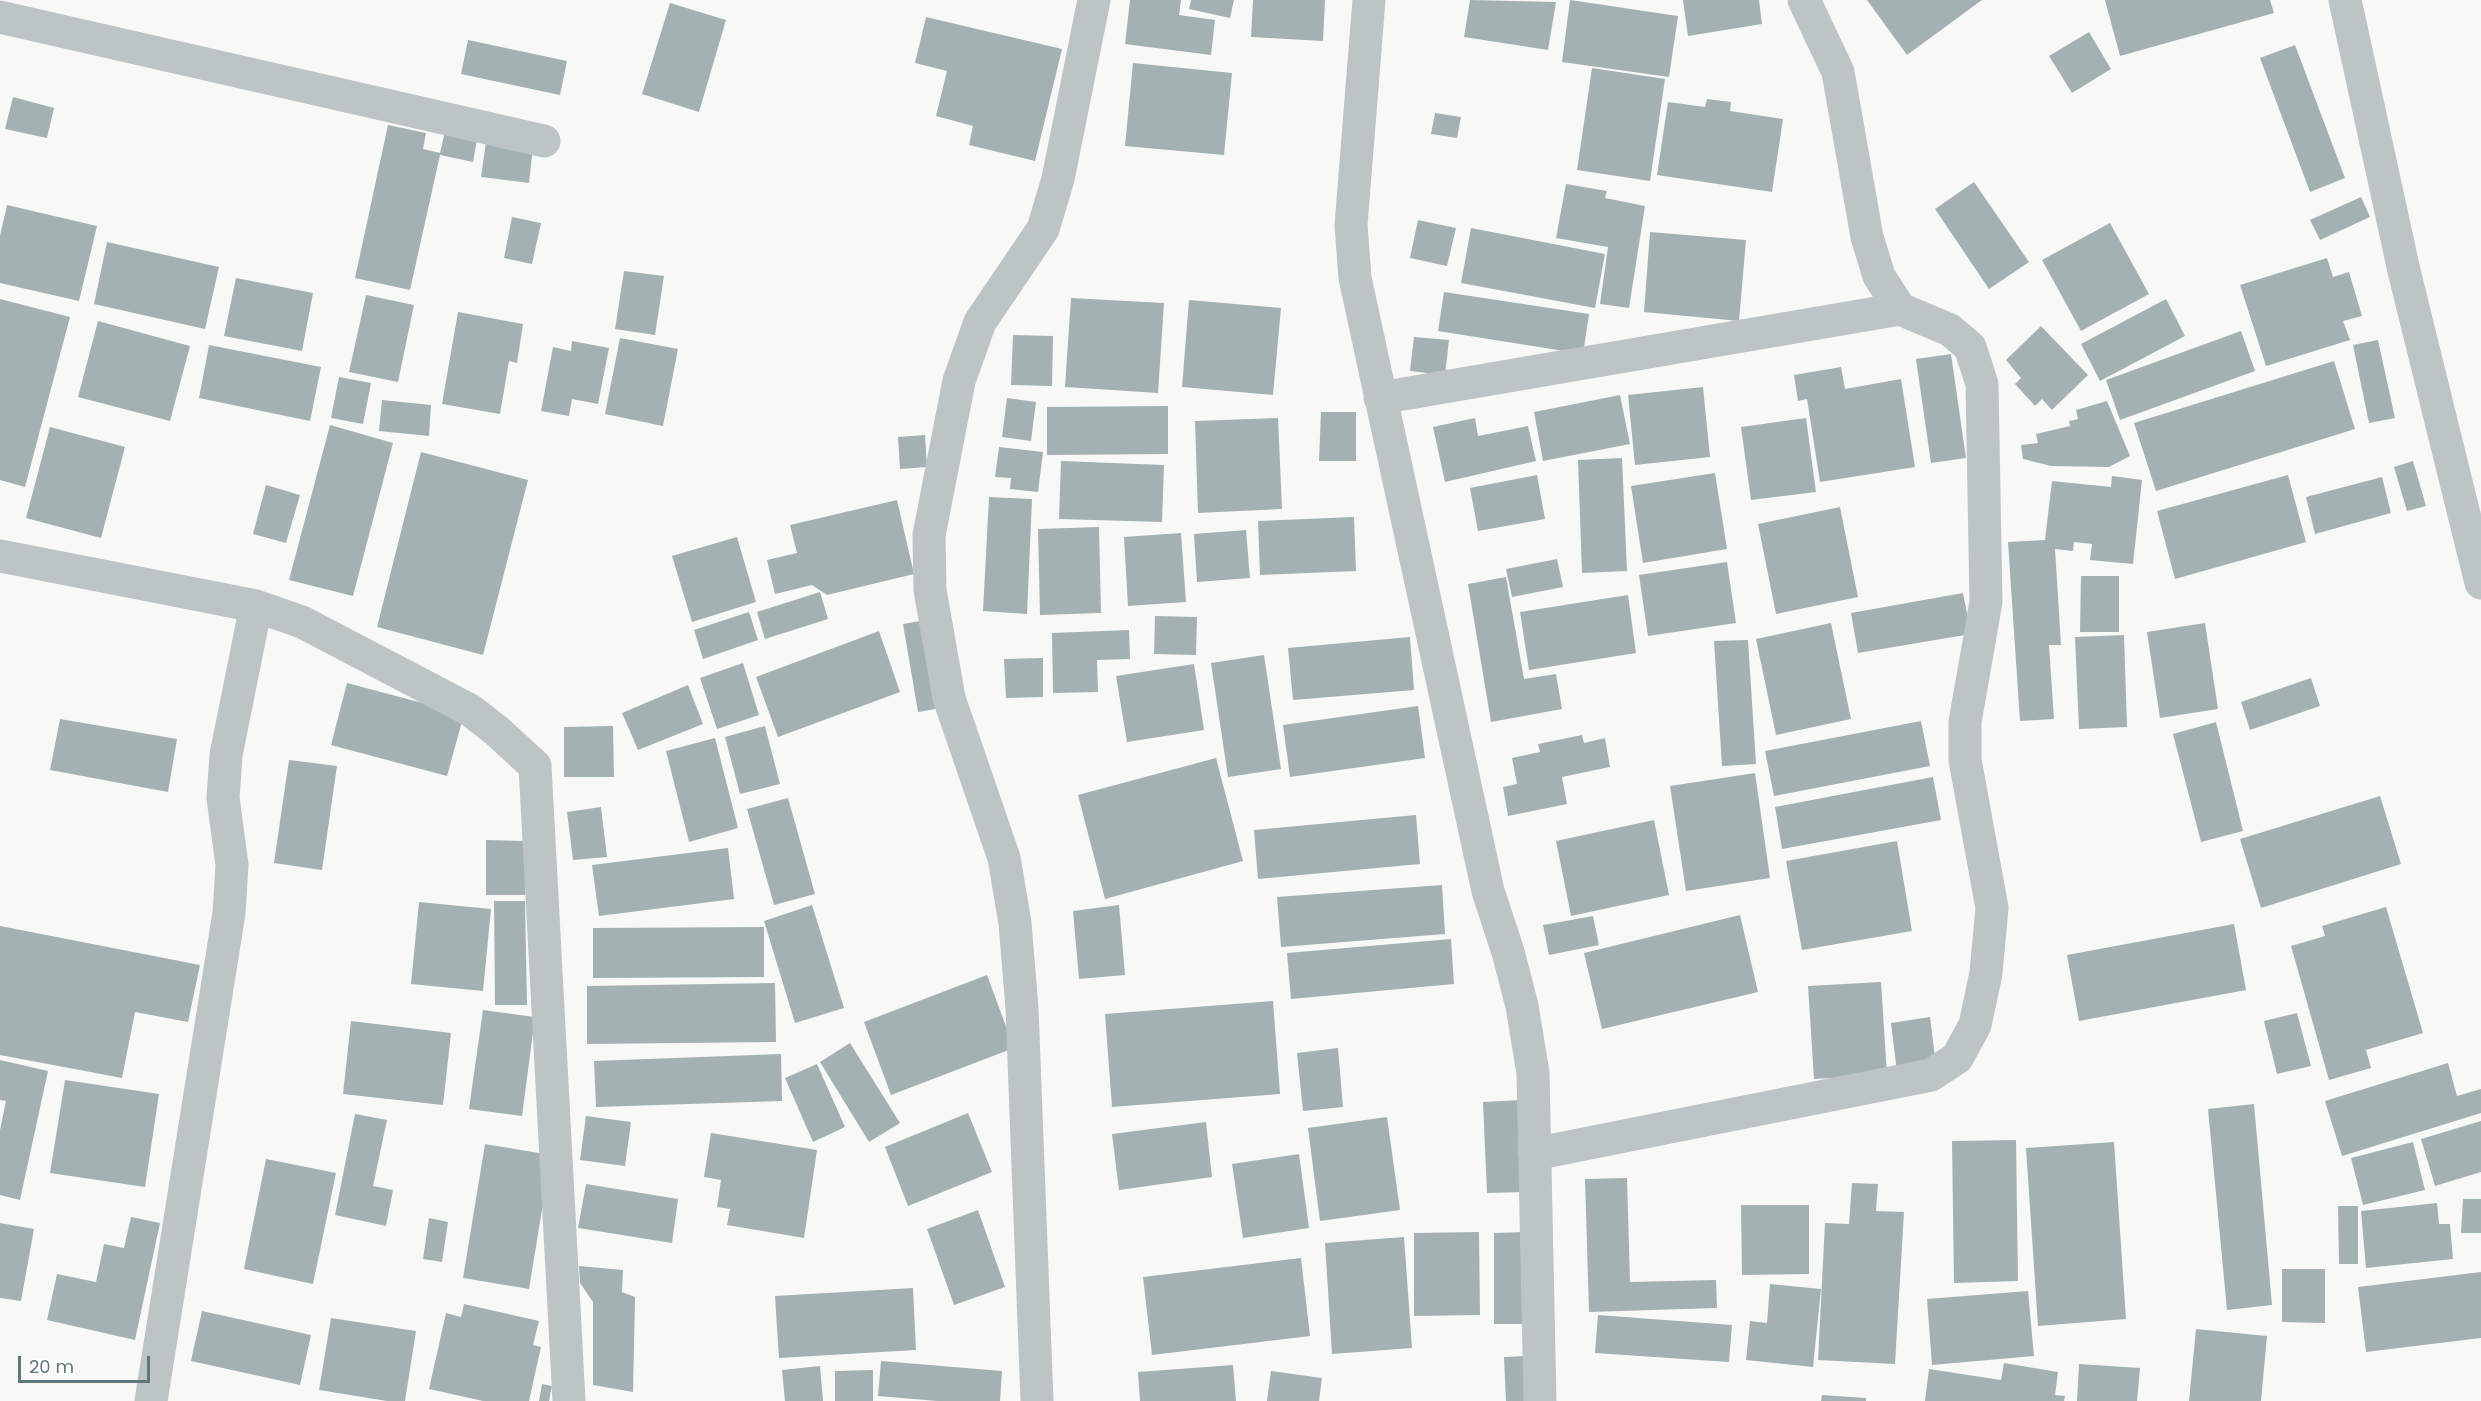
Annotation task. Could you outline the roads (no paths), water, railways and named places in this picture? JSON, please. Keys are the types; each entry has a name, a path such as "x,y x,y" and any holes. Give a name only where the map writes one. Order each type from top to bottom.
{"street":[{"path":"1037,1401 1022,1008 1015,923 1004,858 949,698 930,590 929,535 959,381 980,321 1037,238 1046,219 1058,179 1094,0"},
{"path":"1369,0 1351,225 1355,278 1488,891 1508,952 1522,1006 1533,1073 1540,1401"},
{"path":"1804,0 1838,72 1867,237 1879,276 1900,309"},
{"path":"2345,0 2404,271 2481,583"},
{"path":"0,17 544,141"},
{"path":"1380,398 1900,309 1950,330 1970,348 1983,384 1986,602 1965,722 1965,760 1992,908 1986,973 1975,1025 1957,1058 1931,1075 1534,1154"},
{"path":"0,556 256,606 302,622 470,710 535,766 569,1401"},
{"path":"151,1401 229,913 232,865 223,798 226,755 256,606"}]}
